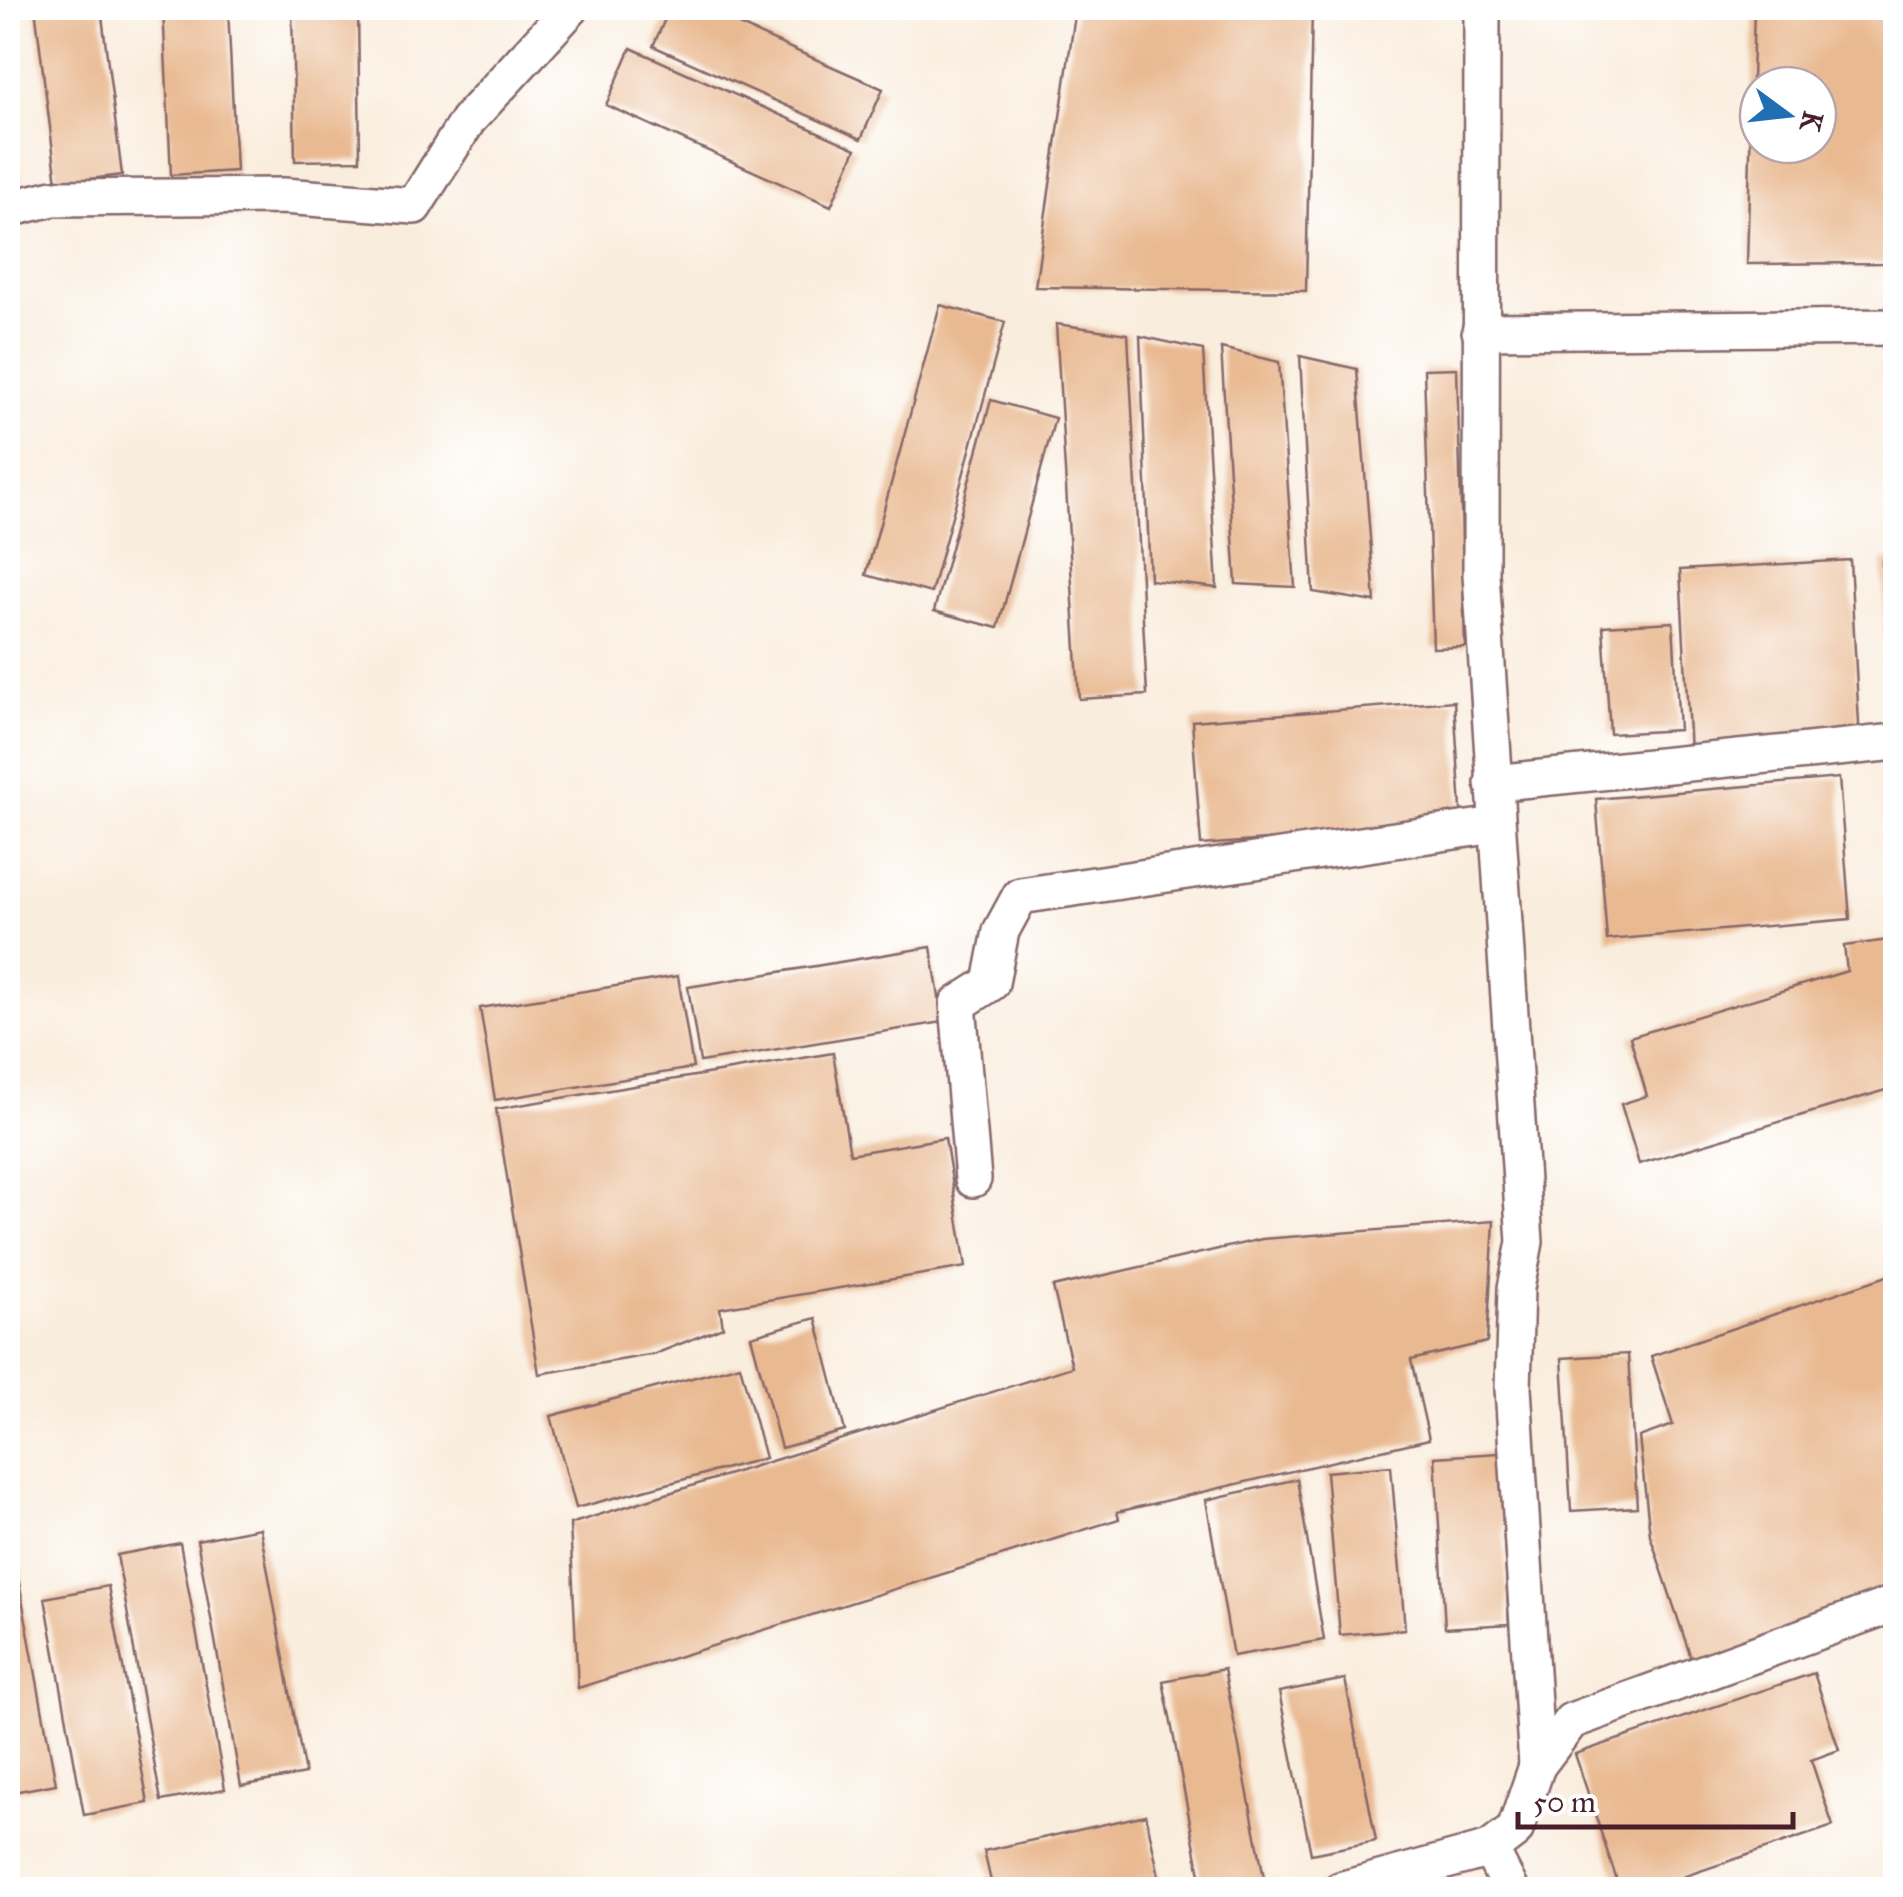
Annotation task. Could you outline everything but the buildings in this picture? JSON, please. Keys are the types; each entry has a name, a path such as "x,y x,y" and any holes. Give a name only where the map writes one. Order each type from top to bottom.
{"street":[{"path":"8,209 53,198 284,196 414,206 468,120 571,8"},
{"path":"1482,8 1481,574 1526,1242 1516,1288 1512,1388 1537,1766"},
{"path":"1480,331 1896,326"},
{"path":"1493,784 1896,742"},
{"path":"973,1179 958,1004 991,983 1001,931 1020,896 1496,825"},
{"path":"1340,1890 1490,1849 1515,1830 1537,1766 1571,1721 1896,1604"},
{"path":"1490,1849 1511,1890"}]}
